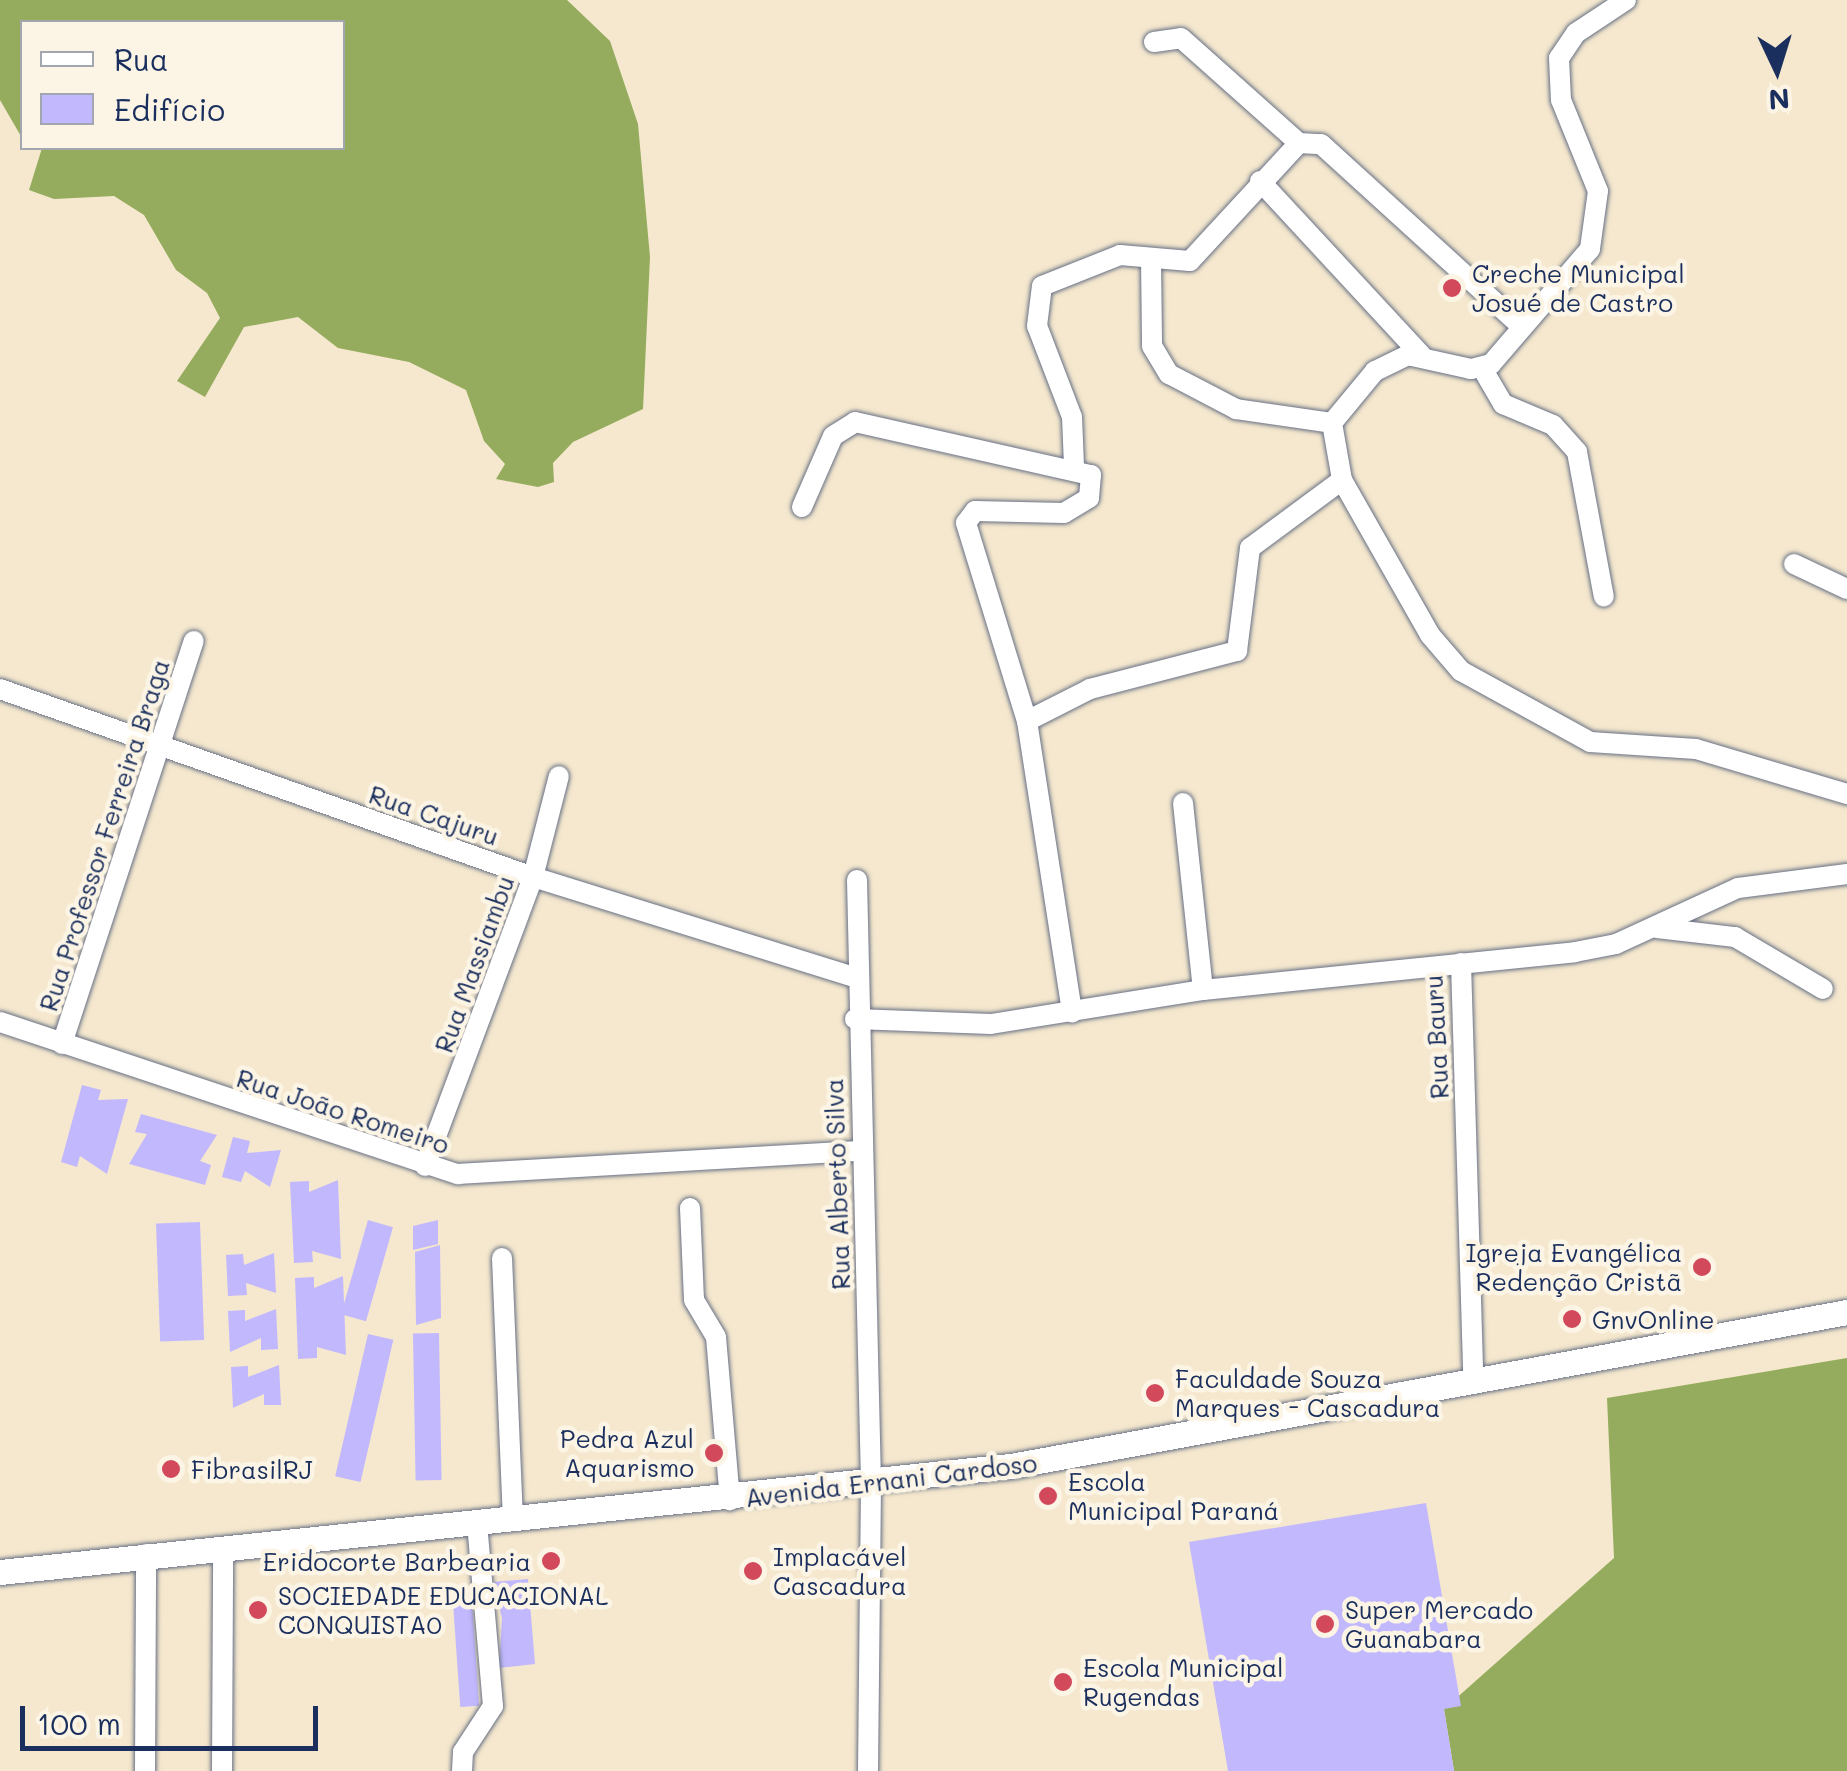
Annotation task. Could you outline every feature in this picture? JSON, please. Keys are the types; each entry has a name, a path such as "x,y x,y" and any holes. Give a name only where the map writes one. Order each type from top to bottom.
{"main road":[{"name":"Avenida Ernani Cardoso","path":"0,1572 146,1554 872,1485 1210,1435 1473,1375 1847,1312"}],"street":[{"path":"1482,368 1519,324 1579,266 1600,214 1588,154 1562,100 1559,58 1576,33 1626,0"},
{"path":"1154,42 1181,38 1298,143 1321,144 1519,324"},
{"path":"1074,466 1075,430 1037,326 1038,294 1049,280 1101,258 1180,264 1204,252 1260,182 1298,143"},
{"path":"1260,182 1422,356"},
{"path":"1151,260 1152,346 1168,374 1236,409 1332,424"},
{"path":"1604,597 1577,452 1553,425 1504,404 1482,368 1422,356 1374,371 1332,424 1342,480 1430,635 1461,671 1590,742 1696,749 1847,794"},
{"path":"802,508 833,436 854,422 1074,466 1092,479 1080,507 1056,515 975,511 966,523 1027,722 1072,1014"},
{"path":"1027,722 1090,689 1236,651 1250,548 1342,480"},
{"path":"1794,564 1847,589"},
{"name":"Rua Professor Ferreira Braga","path":"62,1044 194,641"},
{"name":"Rua Cajuru","path":"0,689 533,876 855,977"},
{"name":"Rua Massiambu","path":"425,1166 533,876 559,776"},
{"path":"1182,803 1203,990"},
{"path":"1461,963 1575,952 1657,928 1738,888 1847,874"},
{"name":"Rua Alberto Silva","path":"857,880 855,1020 872,1485 868,1771"},
{"path":"1657,928 1735,937 1823,989"},
{"name":"Rua Bauru","path":"855,1020 963,1026 1072,1014 1203,990 1461,963 1473,1375"},
{"name":"Rua João Romeiro","path":"0,1022 425,1166 486,1174 862,1151"},
{"path":"690,1208 694,1300 716,1337 730,1500"},
{"path":"502,1258 514,1520"},
{"path":"462,1771 463,1752 493,1706 477,1523"},
{"path":"222,1771 223,1549"},
{"path":"146,1554 146,1771"}],"green space":[{"path":"0,0 567,0 610,41 638,124 650,257 643,409 573,442 553,463 554,482 538,487 496,479 505,464 484,441 466,390 409,362 338,348 298,317 244,327 205,397 177,381 220,318 207,293 176,270 144,215 114,196 54,199 29,190 41,150 345,150 345,20 20,20 20,135 0,100"},
{"path":"1847,1358 1847,1771 1454,1771 1444,1709 1614,1558 1607,1398"}],"building":[{"path":"82,1085 101,1090 98,1100 128,1099 107,1174 80,1156 77,1167 61,1162"},
{"path":"141,1114 217,1135 200,1161 211,1165 205,1185 129,1164 147,1134 135,1132"},
{"path":"233,1137 250,1141 247,1153 281,1150 270,1187 245,1171 241,1182 222,1177"},
{"path":"338,1180 341,1259 312,1251 313,1262 294,1263 290,1182 309,1181 309,1192"},
{"path":"368,1220 393,1227 366,1321 341,1314"},
{"path":"438,1220 438,1244 413,1250 413,1226"},
{"path":"200,1222 204,1340 160,1341 156,1224"},
{"path":"440,1245 441,1318 416,1325 415,1252"},
{"path":"274,1253 276,1293 246,1283 247,1295 228,1296 226,1255 243,1254 244,1265"},
{"path":"343,1276 346,1355 317,1347 317,1358 298,1359 295,1278 314,1277 314,1288"},
{"path":"276,1309 278,1349 261,1350 261,1338 230,1352 228,1311 245,1310 245,1321"},
{"path":"413,1333 439,1333 442,1480 416,1480"},
{"path":"368,1334 393,1340 360,1482 335,1476"},
{"path":"279,1365 281,1405 264,1405 264,1394 233,1408 231,1367 248,1366 248,1377"},
{"name":"Super Mercado Guanabara","path":"1426,1503 1461,1706 1444,1709 1454,1771 1228,1771 1189,1542"},
{"path":"528,1579 535,1664 499,1668 502,1618 493,1582"},
{"path":"471,1588 479,1706 460,1707 452,1589"}],"place":[{"name":"Creche Municipal Josué de Castro","path":"1452,288"},
{"name":"Igreja Evangélica Redenção Cristã","path":"1702,1267"},
{"name":"GnvOnline","path":"1572,1319"},
{"name":"Faculdade Souza Marques - Cascadura","path":"1155,1393"},
{"name":"Pedra Azul Aquarismo","path":"714,1453"},
{"name":"FibrasilRJ","path":"171,1469"},
{"name":"Escola Municipal Paraná","path":"1048,1496"},
{"name":"Eridocorte Barbearia","path":"551,1561"},
{"name":"Implacável Cascadura","path":"753,1571"},
{"name":"SOCIEDADE EDUCACIONAL CONQUISTA0","path":"258,1610"},
{"name":"Super Mercado Guanabara","path":"1325,1624"},
{"name":"Escola Municipal Rugendas","path":"1063,1682"}]}
